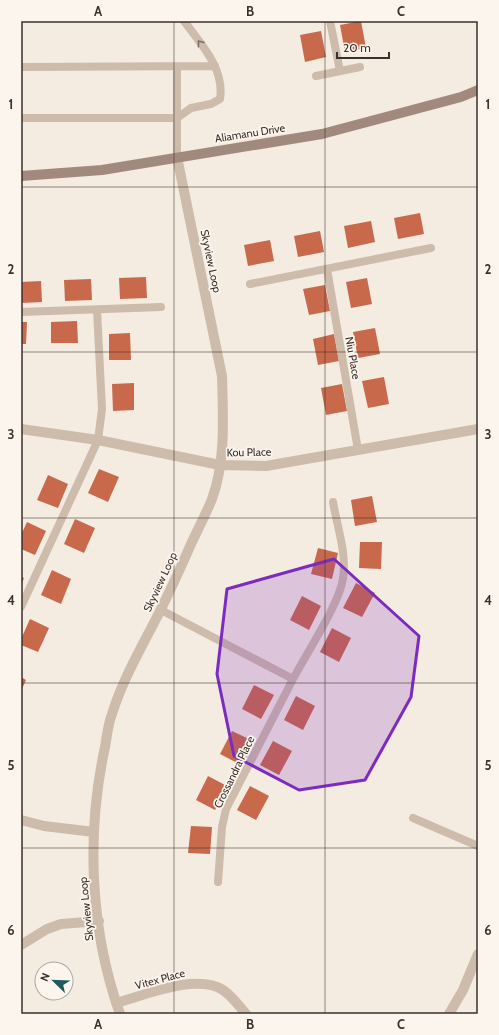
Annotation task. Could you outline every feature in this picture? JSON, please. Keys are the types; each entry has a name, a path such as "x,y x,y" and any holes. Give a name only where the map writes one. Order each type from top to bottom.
{"street":[{"name":"Aliamanu Drive","path":"21,176 102,170 322,134 461,97 478,90"},
{"name":"Skyview Loop","path":"120,1014 102,943 95,886 94,832 100,771 112,714 133,662 160,610 212,498 220,465 223,413 222,376 177,157"},
{"name":"Kou Place","path":"21,429 98,440 220,465 266,466 478,429"},
{"path":"21,820 44,826 94,832"},
{"path":"21,945 47,929 61,924 99,921"},
{"path":"449,1014 463,990 478,954"},
{"name":"Vitex Place","path":"116,1003 189,983 204,983 223,990 246,1014"}],"lane":[{"path":"21,118 177,118 191,108 211,104 220,99 220,80 215,66 184,21"},
{"path":"330,21 340,71"},
{"path":"21,67 215,66"},
{"path":"177,67 177,157"},
{"path":"316,76 360,67"},
{"path":"250,284 431,248"},
{"name":"Niu Place","path":"327,269 358,450"},
{"path":"21,312 161,307"},
{"path":"21,606 98,440 102,409 97,310"},
{"name":"Crossandra Place","path":"218,882 222,827 226,809 293,679 334,604 343,579 343,559 333,502"},
{"path":"160,610 293,679"},
{"path":"413,818 478,846"}],"highlighted area":[{"path":"334,559 419,636 411,697 365,780 299,790 234,756 217,674 227,589"}],"building":[{"path":"361,21 366,48 345,52 340,25"},
{"path":"321,31 326,57 305,62 300,35"},
{"path":"420,213 424,234 398,239 394,218"},
{"path":"371,221 375,242 348,248 344,226"},
{"path":"320,231 324,252 298,257 294,236"},
{"path":"270,240 274,261 248,266 244,245"},
{"path":"146,277 147,298 120,299 119,278"},
{"path":"367,278 372,304 351,308 346,282"},
{"path":"91,279 92,300 65,301 64,280"},
{"path":"41,281 42,302 21,303 21,282"},
{"path":"325,285 330,311 309,315 303,289"},
{"path":"77,321 78,343 51,343 51,322"},
{"path":"21,322 27,322 26,344 21,344"},
{"path":"375,328 380,354 358,358 353,332"},
{"path":"130,333 131,360 109,360 109,334"},
{"path":"334,334 339,361 318,365 313,339"},
{"path":"384,377 389,404 368,408 362,381"},
{"path":"134,383 134,410 113,411 112,384"},
{"path":"342,384 347,411 326,415 321,388"},
{"path":"99,469 119,477 108,502 88,493"},
{"path":"48,475 68,484 58,508 37,500"},
{"path":"372,496 377,522 355,526 351,500"},
{"path":"75,519 95,528 84,553 64,544"},
{"path":"27,522 46,531 35,555 21,549 21,535"},
{"path":"360,542 382,542 381,569 359,568"},
{"path":"318,548 338,553 332,579 311,574"},
{"path":"52,570 71,579 61,604 41,595"},
{"path":"21,577 24,578 21,586"},
{"path":"356,583 375,593 362,617 343,608"},
{"path":"302,596 321,606 309,630 290,620"},
{"path":"30,619 49,628 38,652 21,645 21,639"},
{"path":"332,628 351,638 339,662 320,652"},
{"path":"21,677 26,680 21,691"},
{"path":"254,685 274,695 261,719 242,709"},
{"path":"296,696 315,706 303,730 284,720"},
{"path":"232,731 251,740 239,764 220,754"},
{"path":"273,741 292,751 279,775 260,765"},
{"path":"208,776 227,786 215,810 196,800"},
{"path":"250,786 269,796 256,820 237,810"},
{"path":"191,826 212,827 210,854 188,853"}]}
